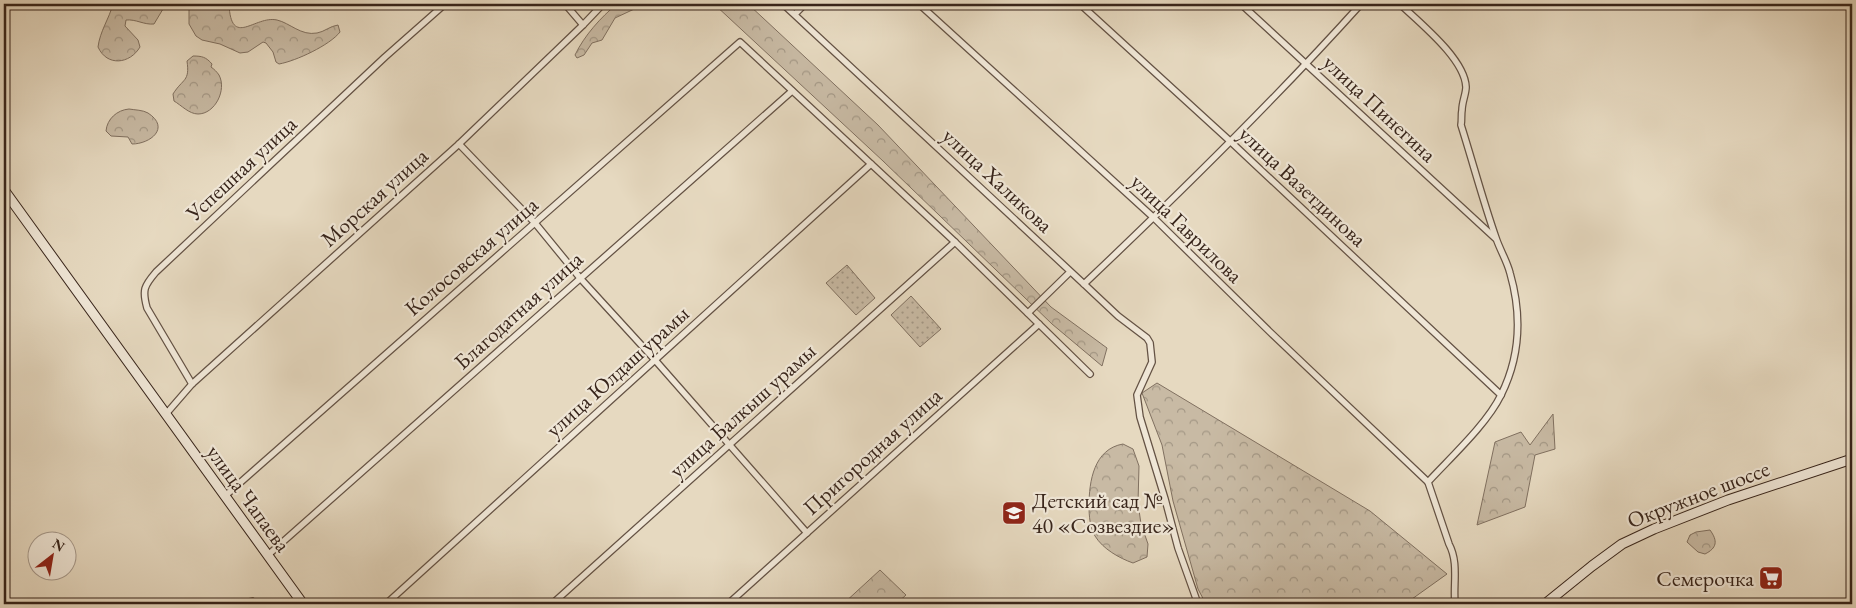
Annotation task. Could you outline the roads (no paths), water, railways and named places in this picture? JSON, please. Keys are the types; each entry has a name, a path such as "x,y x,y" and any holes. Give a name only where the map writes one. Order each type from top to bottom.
{"street":[{"name":"Успешная улица","path":"192,384 147,308 143,294 146,284 156,272 364,77 445,4"},
{"path":"565,4 583,25"},
{"name":"Морская улица","path":"166,414 192,384 459,144 603,4"},
{"name":"улица Халикова","path":"783,4 1070,272 1118,316 1147,338 1150,343 1152,362 1138,396 1140,418 1178,548 1198,604"},
{"path":"795,14 805,4"},
{"name":"улица Гаврилова","path":"919,4 1154,218 1270,332 1428,482"},
{"name":"улица Вазетдинова","path":"1080,4 1231,142 1501,395"},
{"name":"улица Пинегина","path":"1240,4 1496,238"},
{"path":"1084,284 1231,142 1306,65 1361,4"},
{"path":"1400,4 1446,47 1456,62 1463,78 1466,87 1462,110 1462,125 1496,238 1510,273 1515,298 1518,340 1515,361 1501,395 1490,413 1428,482 1449,544 1454,552 1456,570 1455,604"},
{"name":"Колосовская улица","path":"225,496 740,42 792,90"},
{"path":"792,90 955,242 1090,374"},
{"name":"Благодатная улица","path":"268,555 792,90"},
{"path":"459,144 535,223 580,278 731,445 807,533"},
{"name":"улица Юлдаш урамы","path":"386,604 871,164"},
{"name":"улица Чапаева","path":"4,190 303,604"},
{"name":"улица Балкыш урамы","path":"552,604 955,242"},
{"path":"1028,313 1070,272"},
{"name":"Пригородная улица","path":"728,604 1039,324"},
{"name":"Окружное шоссе","path":"1546,604 1622,544 1654,529 1728,500 1852,459"}],"waterway":[{"path":"228,604 253,598 260,604"},
{"path":"127,604 134,601 149,604"}],"place":[{"name":"Детский сад № 40 «Созвездие»","path":"1014,513"},
{"name":"Семерочка","path":"1771,578"}]}
